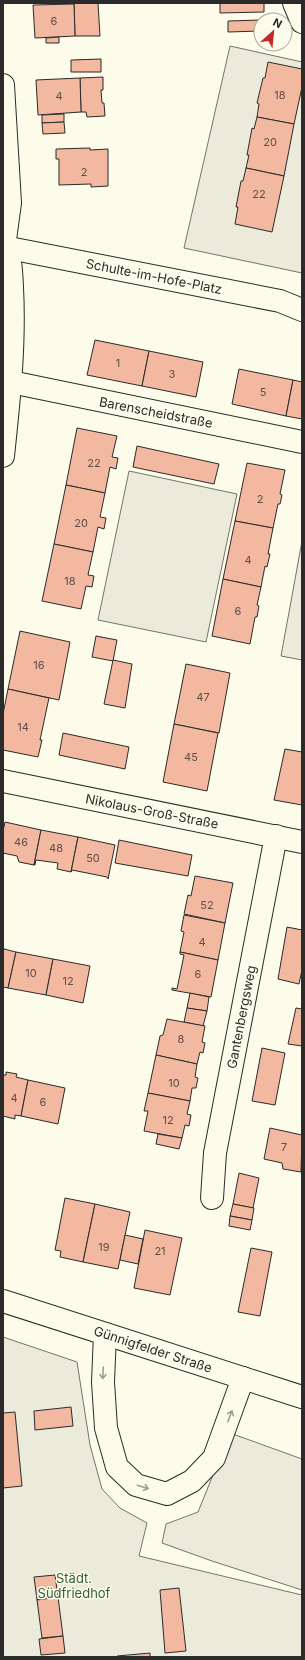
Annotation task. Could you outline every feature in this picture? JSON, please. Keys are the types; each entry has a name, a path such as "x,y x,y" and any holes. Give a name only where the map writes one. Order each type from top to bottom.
{"street":[{"path":"294,3 302,22"},
{"path":"3,85 10,203 4,246 10,260 13,312 11,382 3,456"},
{"name":"Schulte-im-Hofe-Platz","path":"4,246 280,301 302,310"},
{"name":"Barenscheidstraße","path":"11,382 302,442"},
{"name":"Nikolaus-Groß-Straße","path":"3,781 302,842"},
{"name":"Gantenbergsweg","path":"212,1198 214,1153 276,836"},
{"name":"Günnigfelder Straße","path":"3,1301 302,1397"},
{"path":"105,1334 103,1382 106,1428 117,1467 136,1485 167,1494 192,1481 214,1458 244,1378"}],"green space":[{"path":"230,46 302,62 302,273 184,248"},
{"path":"129,471 237,494 206,642 98,620"},
{"path":"302,541 302,660 281,656"},
{"name":"Städt. Südfriedhof","path":"3,1337 77,1362 90,1445 102,1489 120,1508 147,1523 139,1556 302,1595 302,1657 3,1657"}],"shaded area":[{"path":"230,1433 302,1459 302,1590 162,1543 166,1524 198,1512"}],"building":[{"path":"98,3 100,36 75,36 74,4"},
{"path":"220,3 264,3 264,12 220,13"},
{"path":"74,4 75,36 35,38 33,5"},
{"path":"253,20 253,31 228,32 228,21"},
{"path":"59,37 59,43 46,43 46,38"},
{"path":"101,59 101,72 71,72 71,60"},
{"path":"268,62 302,69 302,87 294,124 257,117 259,104 257,103 263,78 265,78"},
{"path":"103,77 103,90 101,90 105,116 87,117 86,112 81,112 80,78"},
{"path":"80,78 81,112 38,115 36,80"},
{"path":"64,114 64,122 42,123 42,115"},
{"path":"257,117 294,124 284,176 246,168 252,128 254,129"},
{"path":"64,122 65,133 43,134 42,123"},
{"path":"90,148 90,150 108,149 108,186 91,187 91,184 59,185 59,159 56,159 56,149"},
{"path":"246,168 284,176 272,232 235,224 238,207 236,207 241,181 243,181"},
{"path":"95,340 149,351 142,386 87,375"},
{"path":"149,351 203,362 196,397 142,386"},
{"path":"239,369 293,380 286,416 232,404"},
{"path":"293,380 302,382 302,419 286,416"},
{"path":"77,428 117,436 112,457 118,458 116,469 110,467 105,493 66,485"},
{"path":"137,446 219,464 214,484 133,467"},
{"path":"247,463 285,470 280,494 282,495 280,504 278,504 273,528 235,521"},
{"path":"66,485 105,493 100,517 106,518 104,529 98,527 93,552 54,544"},
{"path":"235,521 273,528 268,554 270,554 267,567 265,566 261,587 223,579"},
{"path":"54,544 93,552 88,575 94,576 92,587 86,586 81,609 42,601"},
{"path":"223,579 261,587 257,605 259,606 257,617 255,617 250,644 212,636"},
{"path":"20,631 70,642 59,700 8,689"},
{"path":"96,636 117,640 113,661 92,657"},
{"path":"113,660 132,664 125,708 104,704"},
{"path":"186,664 230,673 219,733 174,724"},
{"path":"8,689 49,698 38,757 3,750 3,714"},
{"path":"174,724 218,733 207,791 163,782"},
{"path":"63,733 129,747 125,769 59,755"},
{"path":"285,749 302,752 302,805 274,800"},
{"path":"5,822 41,830 34,865 19,862 17,856 3,853 3,831"},
{"path":"41,830 78,837 71,872 57,869 58,863 36,860 34,865"},
{"path":"78,837 115,845 108,879 107,877 72,870 71,872"},
{"path":"119,840 192,855 188,876 115,863"},
{"path":"195,876 233,883 225,923 184,914 188,895 191,896"},
{"path":"184,915 225,923 218,960 180,952 184,932 181,931"},
{"path":"287,927 302,930 302,970 299,984 278,979"},
{"path":"3,945 4,949 16,952 8,988 3,987"},
{"path":"16,952 53,959 46,995 8,988"},
{"path":"180,952 218,960 211,997 172,990 172,988 177,989 184,955 180,954"},
{"path":"53,959 90,966 83,1003 46,995"},
{"path":"190,993 209,997 207,1011 187,1008"},
{"path":"187,1008 207,1011 203,1026 184,1022"},
{"path":"296,1008 302,1009 302,1046 288,1044"},
{"path":"167,1019 205,1026 202,1042 205,1043 203,1053 200,1052 197,1064 156,1055 160,1036 163,1035"},
{"path":"262,1048 285,1053 275,1105 252,1101"},
{"path":"156,1055 197,1064 195,1077 198,1078 196,1088 192,1088 190,1101 148,1093"},
{"path":"6,1072 17,1074 16,1077 28,1080 21,1116 15,1115 15,1119 3,1116 3,1075 6,1075"},
{"path":"28,1080 65,1088 58,1124 21,1116"},
{"path":"148,1093 190,1101 187,1114 191,1115 189,1126 185,1125 182,1138 144,1131 148,1111 144,1111"},
{"path":"270,1128 302,1135 301,1172 283,1169 282,1163 264,1159"},
{"path":"158,1134 182,1138 179,1149 156,1144"},
{"path":"239,1173 259,1178 253,1208 233,1204"},
{"path":"65,1198 95,1204 83,1262 60,1257 61,1251 55,1250"},
{"path":"95,1204 130,1212 118,1269 83,1262"},
{"path":"233,1204 254,1208 252,1220 230,1216"},
{"path":"230,1216 252,1220 250,1230 229,1226"},
{"path":"145,1230 182,1238 170,1295 134,1288"},
{"path":"125,1235 143,1239 138,1264 120,1260"},
{"path":"251,1248 272,1252 260,1316 238,1312"},
{"path":"71,1407 73,1426 35,1430 34,1411"},
{"path":"15,1412 22,1486 3,1488 3,1413"},
{"path":"55,1575 58,1597 37,1600 34,1577"},
{"path":"179,1588 186,1651 165,1653 160,1590"},
{"path":"58,1597 63,1636 42,1638 37,1600"},
{"path":"63,1636 65,1653 41,1655 39,1639"},
{"path":"150,1653 150,1657 117,1656"}]}
